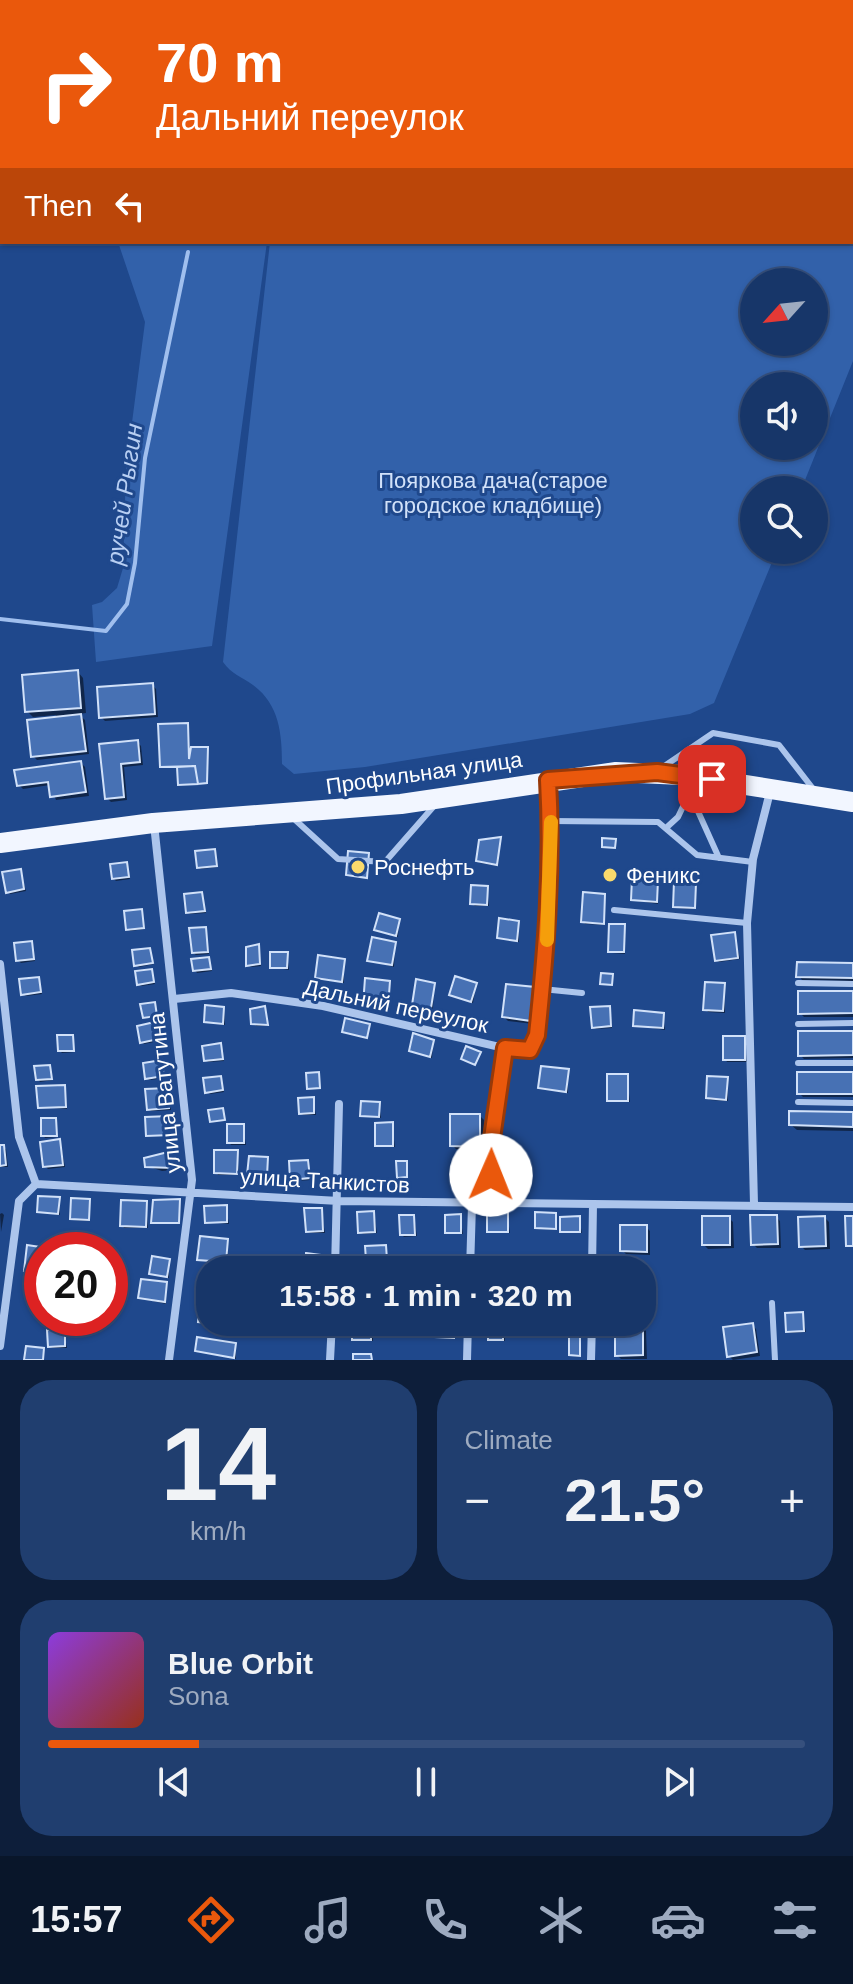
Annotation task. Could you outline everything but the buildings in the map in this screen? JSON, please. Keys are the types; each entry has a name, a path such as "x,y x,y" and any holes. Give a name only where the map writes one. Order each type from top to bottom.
{"main road":[{"name":"Профильная улица","path":"0,843 153,823 289,815 440,799 548,780 657,772 686,784 771,788 853,802"}],"street":[{"name":"Дальний переулок","path":"174,999 231,993 323,1006 521,1052 534,1046 550,908 548,780"},
{"path":"754,1204 747,923 753,862 771,788"},
{"name":"улица Ватутина","path":"153,823 192,1192 169,1360"},
{"path":"0,964 19,1137 36,1184 19,1201 0,1346"},
{"path":"336,1256 339,1104"},
{"name":"улица Танкистов","path":"36,1184 339,1201 472,1205 754,1204 853,1207"},
{"path":"592,1256 593,1204"},
{"path":"470,1256 472,1205"},
{"path":"330,1360 331,1336"},
{"path":"467,1360 468,1336"},
{"path":"591,1360 592,1336"}],"lane":[{"path":"657,772 713,733 779,745 819,796"},
{"path":"666,828 678,817 686,784"},
{"path":"686,784 719,858"},
{"path":"289,815 338,859 385,862 440,799"},
{"path":"550,821 658,822 684,848 697,855 753,862"},
{"path":"614,910 747,923"},
{"path":"798,983 853,984"},
{"path":"542,989 582,993"},
{"path":"798,1024 853,1023"},
{"path":"499,1204 490,1152 505,1048"},
{"path":"798,1063 853,1063"},
{"path":"798,1102 853,1103"},
{"path":"772,1303 775,1360"}],"green space":[{"path":"119,244 267,244 212,646 96,662 92,605 102,602 117,588 123,568 126,469 145,322"},
{"name":"Пояркова дача(старое городское кладбище)","path":"270,244 853,244 853,361 828,423 828,372 740,372 740,460 813,460 807,476 740,476 740,564 771,564 714,703 690,714 365,767 294,774 282,764 280,730 274,710 262,693 223,662"}],"waterway":[{"name":"ручей Рыгин","path":"0,619 106,631 127,604 135,563 145,458 188,252"}],"slow traffic":[{"path":"547,940 551,822"}],"place":[{"name":"Роснефть","path":"358,867"},
{"name":"Феникс","path":"610,875"}],"route":[{"path":"491,1175 490,1152 505,1048 521,1052 530,1050 537,1035 550,908 552,831 548,780 616,772 657,772 712,779"}]}
